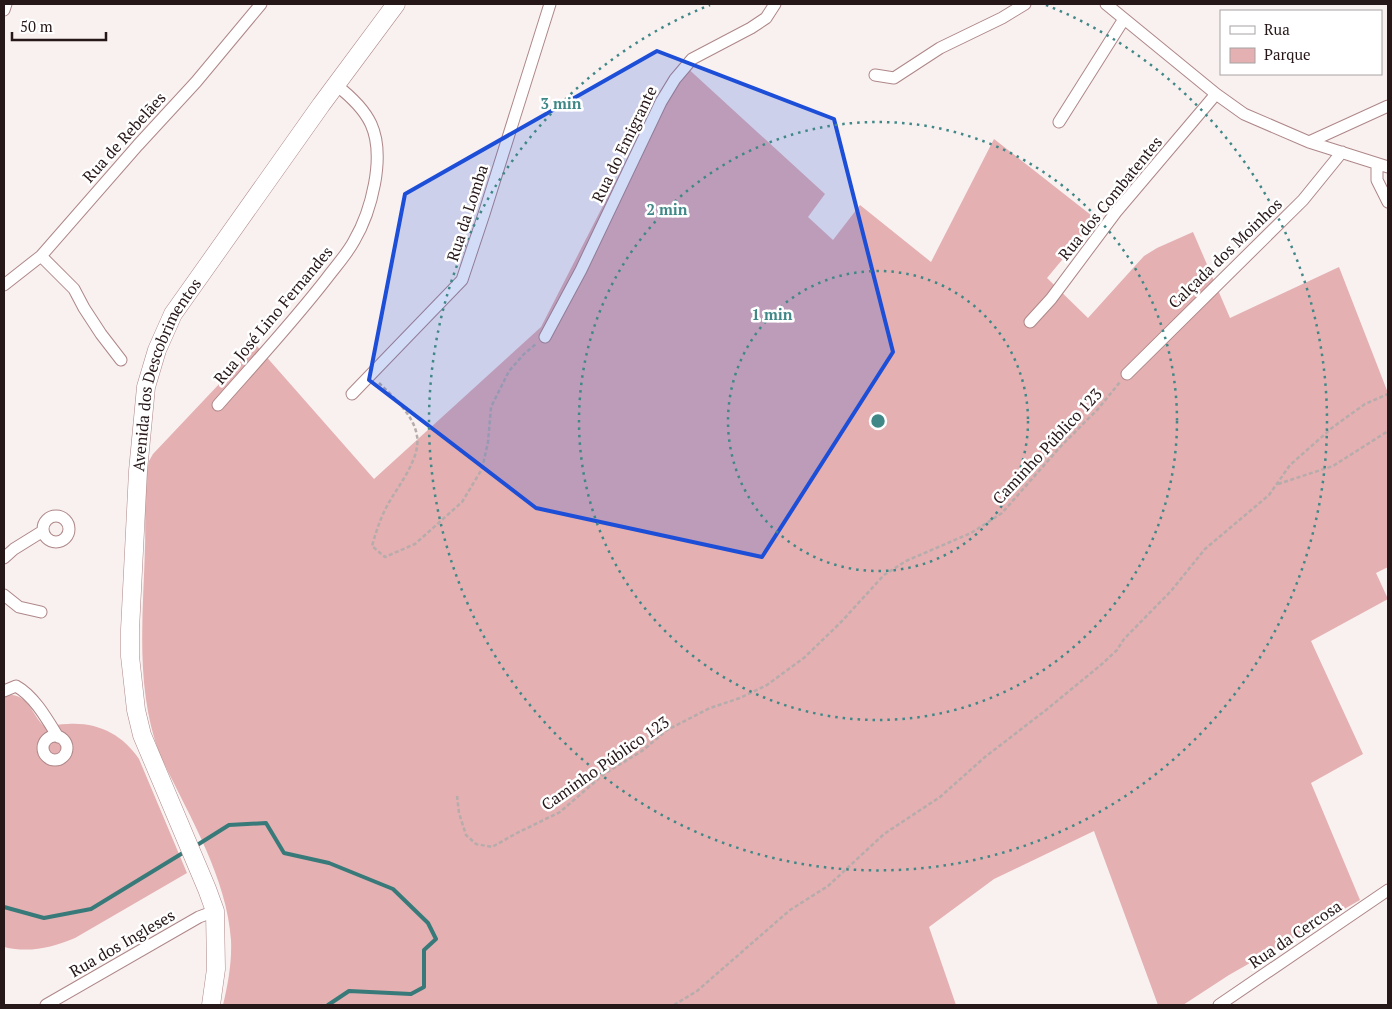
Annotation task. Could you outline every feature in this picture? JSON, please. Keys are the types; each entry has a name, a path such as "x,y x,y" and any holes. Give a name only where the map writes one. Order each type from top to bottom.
{"main road":[{"name":"Avenida dos Descobrimentos","path":"211,1005 216,969 215,911 142,735 136,710 130,656 138,471 146,387 157,350 173,314 396,4"}],"street":[{"path":"4,10 6,4"},
{"name":"Rua de Rebelães","path":"4,285 42,256 138,145 196,82 261,4"},
{"name":"Rua da Lomba","path":"352,394 462,280 550,4"},
{"name":"Rua do Emigrante","path":"545,337 581,270 661,102 675,79 692,59 766,18 775,4"},
{"path":"875,75 894,78 940,48 1002,18 1025,4"},
{"path":"1106,4 1216,94 1244,114 1310,142 1383,165 1377,180 1388,202"},
{"path":"1059,122 1124,19"},
{"name":"Rua José Lino Fernandes","path":"218,404 307,304 354,242 364,219 376,179 378,151 371,124 352,97 336,85"},
{"name":"Rua dos Combatentes","path":"1030,322 1051,299 1116,212 1216,94"},
{"path":"1310,142 1388,106"},
{"name":"Calçada dos Moinhos","path":"1127,374 1303,200 1342,152"},
{"path":"42,256 74,289 101,334 121,360"},
{"path":"4,558 14,549 43,532"},
{"path":"4,596 19,607 42,612"},
{"path":"4,691 16,686 24,691 50,723 58,737"},
{"name":"Rua da Cercosa","path":"1219,1005 1388,890"},
{"name":"Rua dos Ingleses","path":"46,1005 166,935 215,911"}],"path":[{"path":"370,375 395,400 411,420 417,436 414,457 387,506 372,546 385,558 415,544 462,502 482,470 488,442 491,407 509,370 524,354 545,337"},
{"name":"Caminho Público 123","path":"456,796 466,835 476,844 492,847 560,812 604,774 642,751 667,730 710,708 740,698 767,685 806,657 884,575 906,561 972,533 1002,513 1061,446 1098,409 1127,374"},
{"path":"674,1005 697,991 790,910 828,886 884,834 940,797 985,756 1046,710 1102,664 1171,591 1205,549 1270,495 1290,465 1333,427 1364,404 1388,394"},
{"path":"1277,484 1333,466 1388,431"}],"highlighted area":[{"path":"657,51 834,119 893,352 762,557 536,508 369,380 405,194"}],"green space":[{"path":"683,64 825,194 808,217 833,240 860,205 931,262 994,139 1096,219 1047,278 1088,318 1144,256 1193,232 1230,318 1339,267 1388,393 1388,567 1376,573 1388,599 1311,641 1363,754 1311,783 1360,900 1229,975 1183,1005 1158,1005 1094,831 994,879 929,927 956,1005 223,1005 231,948 228,916 214,869 204,845 160,755 147,705 142,653 142,627 145,493 149,461 153,454 256,345 374,479 541,327 656,102"},
{"path":"12,695 23,699 44,726 90,725 109,732 133,751 139,759 187,873 75,938 49,947 22,950 4,947 4,696"}],"waterway":[{"path":"194,847 229,825 266,823 284,853 329,863 393,889 428,923 436,939 424,950 424,987 411,994 349,991 328,1005"},
{"path":"4,907 44,918 91,909 186,851"}]}
